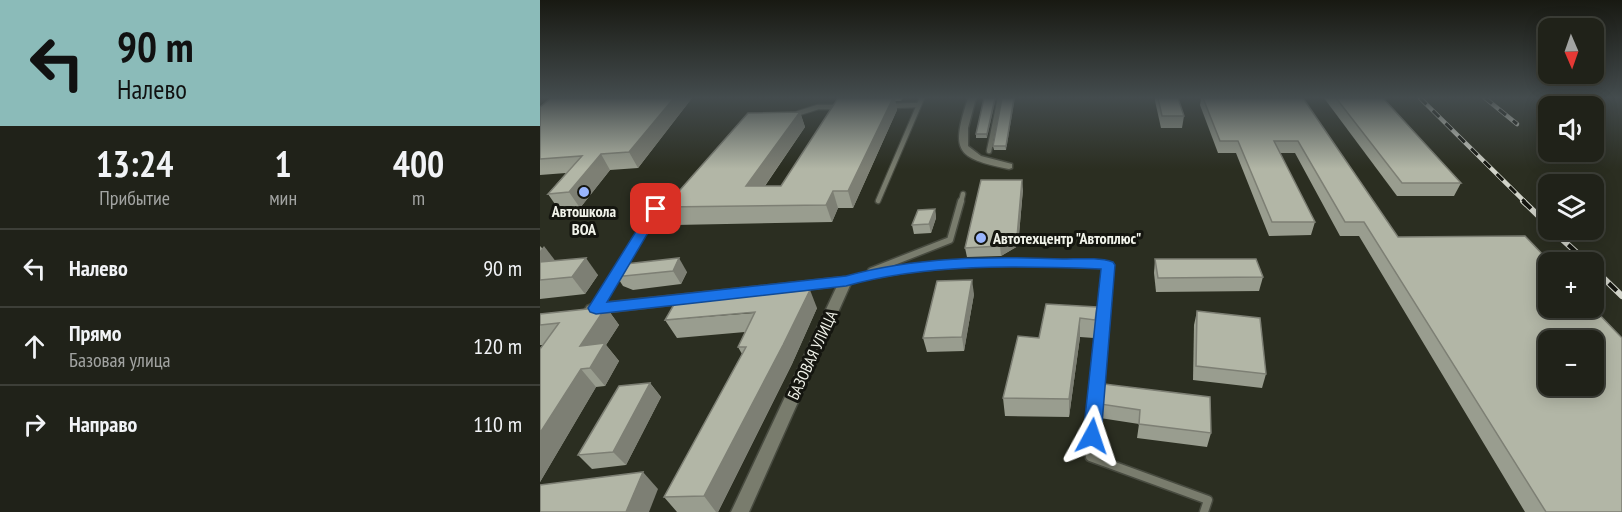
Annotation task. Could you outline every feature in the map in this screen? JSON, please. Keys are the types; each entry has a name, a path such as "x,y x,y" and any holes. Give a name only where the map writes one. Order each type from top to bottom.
{"street":[{"path":"964,122 960,134 961,145 970,154 988,162 1010,166"},
{"name":"БАЗОВАЯ УЛИЦА","path":"573,311 846,281"},
{"name":"БАЗОВАЯ УЛИЦА","path":"740,512 846,281"}],"lane":[{"path":"878,201 911,122"},
{"path":"989,151 995,122"},
{"path":"846,281 950,240 963,194"},
{"path":"596,308 656,209"},
{"path":"846,281 876,273 928,266 1044,262 1108,265 1090,457 1208,500 1204,512"}],"building":[{"path":"540,122 654,122 629,152 601,154 569,192 548,194 582,156 540,159"},
{"path":"740,122 793,122 746,186 781,186 823,122 881,122 848,191 833,191 826,205 665,207"},
{"path":"979,122 990,122 987,134 976,134"},
{"path":"998,122 1010,122 1006,146 993,146"},
{"path":"1212,122 1319,122 1398,237 1525,236 1540,252 1538,252 1538,318 1603,318 1622,338 1622,512 1546,512 1364,222 1345,222 1298,141 1274,141 1315,222 1272,222 1238,141 1220,141"},
{"path":"1355,122 1405,122 1461,183 1402,183"},
{"path":"981,180 1022,180 1017,237 1000,246 965,248"},
{"path":"935,209 929,224 912,225 918,210"},
{"path":"586,258 572,277 540,280 540,262"},
{"path":"679,258 673,271 624,276 614,272 617,265"},
{"path":"1155,259 1256,259 1263,277 1158,278"},
{"path":"972,280 962,337 923,338 937,281"},
{"path":"810,290 704,496 664,497 746,347 738,347 755,312 665,320 676,301"},
{"path":"1046,304 1097,307 1095,320 1080,318 1069,399 1003,398 1018,336 1039,338"},
{"path":"606,307 580,346 605,343 590,368 581,369 540,433 540,349 559,323 540,325 540,314"},
{"path":"1197,311 1260,318 1266,374 1196,366"},
{"path":"650,383 613,452 578,455 619,386"},
{"path":"1104,384 1210,397 1211,433 1139,424 1140,410 1100,404"},
{"path":"643,472 626,512 540,512 540,485"}],"railway":[{"path":"1444,122 1525,202"},
{"path":"1523,201 1538,215"},
{"path":"1563,240 1576,252"},
{"path":"1604,279 1622,296"}],"place":[{"name":"Автошкола ВОА","path":"584,192"},
{"name":"Автотехцентр \"Автоплюс\"","path":"981,238"}],"route":[{"path":"656,209 596,308 846,281 876,273 928,266 1044,262 1108,265 1092,436"}]}
